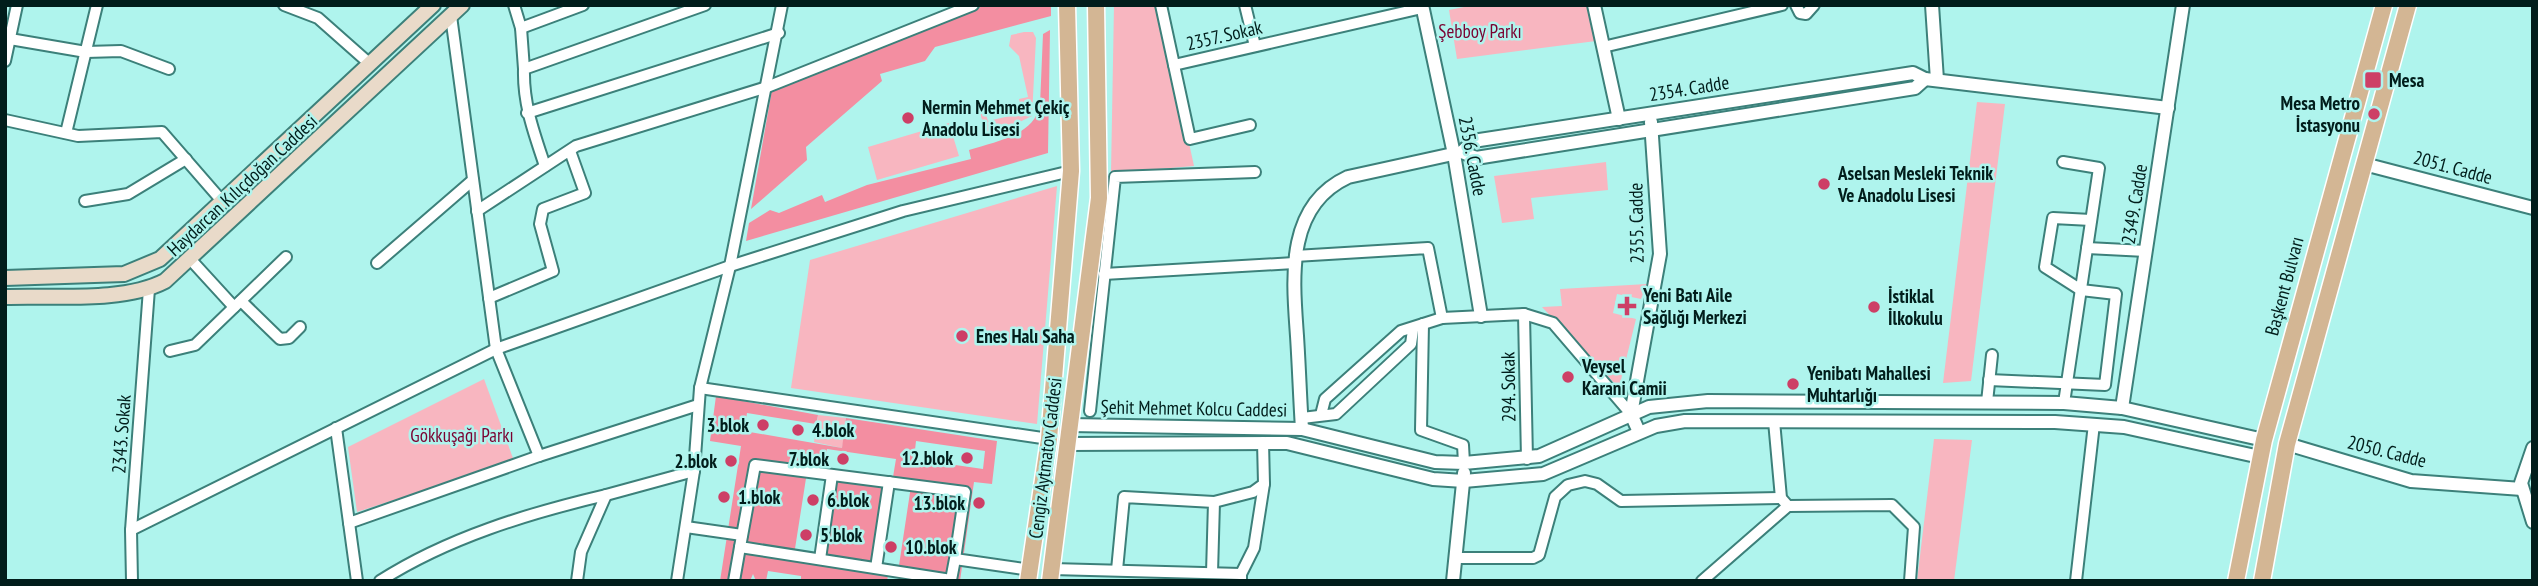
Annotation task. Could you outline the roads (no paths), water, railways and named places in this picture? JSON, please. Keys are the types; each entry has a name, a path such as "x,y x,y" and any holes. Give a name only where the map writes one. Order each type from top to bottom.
{"main road":[{"name":"Haydarcan Kılıçdoğan Caddesi","path":"5,278 124,274 160,260 433,5"},
{"name":"Cengiz Aytmatov Caddesi","path":"1029,575 1049,439 1071,171 1067,5"},
{"name":"Cengiz Aytmatov Caddesi","path":"1051,575 1070,425 1089,346 1099,198 1096,5"},
{"name":"Başkent Bulvarı","path":"2235,581 2264,439 2384,5"},
{"path":"2262,581 2287,444 2408,5"},
{"name":"Haydarcan Kılıçdoğan Caddesi","path":"5,297 125,293 149,289 174,275 457,10"},
{"path":"139,270 149,289"}],"street":[{"path":"5,61 17,5"},
{"path":"66,133 97,5"},
{"path":"284,5 318,18 370,64"},
{"path":"514,5 521,28 523,96 545,166"},
{"path":"521,28 583,5"},
{"path":"524,69 705,5"},
{"path":"677,581 694,471 700,388 730,266 779,33 782,5"},
{"path":"477,211 570,151 767,87 972,5"},
{"name":"2357. Sokak","path":"1161,5 1174,65 1422,6"},
{"path":"1245,5 1255,46"},
{"path":"1594,5 1619,118"},
{"path":"1604,47 1782,5"},
{"path":"1796,5 1803,14 1812,11 1814,5"},
{"path":"1931,80 1933,5"},
{"name":"2349. Cadde","path":"2122,408 2183,5"},
{"name":"2356. Cadde","path":"1422,6 1458,153 1481,316"},
{"path":"457,10 473,180 496,349 538,456"},
{"path":"527,113 779,33"},
{"path":"10,39 86,52 121,51 169,69"},
{"path":"1174,65 1190,139 1250,125"},
{"name":"2354. Cadde","path":"1302,424 1294,260 1310,212 1324,193 1339,181 1458,153 1473,141 1913,73 1931,80 2168,108"},
{"name":"2354. Cadde","path":"1458,153 1476,158 1915,88 1931,80"},
{"name":"2355. Cadde","path":"1631,414 1660,254 1650,114"},
{"path":"5,120 78,136 162,132 222,201"},
{"path":"489,298 553,271 540,224 543,209 585,193 570,151"},
{"path":"85,201 128,194 186,159"},
{"path":"2063,162 2099,168 2064,403"},
{"name":"2051. Cadde","path":"2364,164 2533,208"},
{"path":"131,530 496,349 730,266 903,211 1071,171"},
{"path":"1090,411 1089,346 1104,274 1115,177 1255,172"},
{"path":"377,263 473,180"},
{"path":"1989,380 2105,385 2116,294 2081,290 2045,267 2053,218 2091,220"},
{"path":"1104,274 1428,248 1442,318"},
{"path":"2087,248 2146,251"},
{"path":"170,351 195,345 286,257"},
{"path":"191,260 280,339 289,338 300,327"},
{"name":"2343. Sokak","path":"132,581 131,530 149,289"},
{"path":"1321,415 1325,400 1401,331 1442,318 1524,314 1552,323 1631,414 1639,432"},
{"name":"294. Sokak","path":"1524,314 1527,459"},
{"path":"1302,424 1321,415 1336,414 1411,344 1418,327"},
{"path":"1418,327 1421,430 1463,445 1464,481 1453,581"},
{"path":"1987,402 1992,355"},
{"path":"700,388 1049,439"},
{"name":"Şehit Mehmet Kolcu Caddesi","path":"1070,425 1302,424 1435,461 1464,463 1527,459 1558,450 1631,414 1667,404 1708,401 1987,402 2064,403 2122,408 2264,439"},
{"path":"349,523 538,456 698,405"},
{"path":"1618,420 1626,438"},
{"path":"1774,421 1785,502"},
{"name":"Şehit Mehmet Kolcu Caddesi","path":"1067,444 1263,442 1303,445 1433,479 1464,481 1543,474 1639,432 1670,422 2094,424 2124,427 2260,457"},
{"path":"2076,581 2094,424"},
{"path":"336,428 357,581"},
{"path":"1051,575 1117,570 1212,573 1241,578 1254,548 1264,484 1263,442"},
{"name":"2050. Cadde","path":"2287,444 2411,481 2522,489"},
{"path":"2533,448 2522,475 2522,489 2533,522"},
{"path":"734,581 742,535 755,465 965,492 951,580 740,547"},
{"path":"380,581 416,558 544,510 694,471"},
{"path":"820,559 832,475"},
{"path":"1456,558 1534,558 1539,555 1555,496 1560,490 1577,482 1591,481 1621,501 1892,505 1911,522 1916,533 1910,581"},
{"path":"876,568 889,482"},
{"path":"1117,570 1124,497 1214,502 1253,492 1264,484"},
{"path":"577,581 581,552 607,495"},
{"path":"1212,573 1214,502"},
{"path":"1702,581 1785,502"},
{"path":"686,527 742,535"},
{"path":"955,559 1029,575"}],"place":[{"name":"Mesa","path":"2373,80"},
{"name":"Mesa Metro İstasyonu","path":"2374,114"},
{"name":"Nermin Mehmet Çekiç Anadolu Lisesi","path":"908,118"},
{"name":"Aselsan Mesleki Teknik Ve Anadolu Lisesi","path":"1824,184"},
{"name":"Yeni Batı Aile Sağlığı Merkezi","path":"1627,306"},
{"name":"İstiklal İlkokulu","path":"1874,307"},
{"name":"Enes Halı Saha","path":"962,336"},
{"name":"Veysel Karani Camii","path":"1568,377"},
{"name":"Yenibatı Mahallesi Muhtarlığı","path":"1793,384"},
{"name":"3.blok","path":"763,425"},
{"name":"4.blok","path":"798,430"},
{"name":"12.blok","path":"967,458"},
{"name":"7.blok","path":"843,459"},
{"name":"2.blok","path":"731,461"},
{"name":"1.blok","path":"724,497"},
{"name":"6.blok","path":"813,500"},
{"name":"13.blok","path":"979,503"},
{"name":"5.blok","path":"806,535"},
{"name":"10.blok","path":"891,547"}],"park label":[{"name":"Şebboy Parkı","path":"1480,31"},
{"name":"Gökkuşağı Parkı","path":"462,435"}]}
